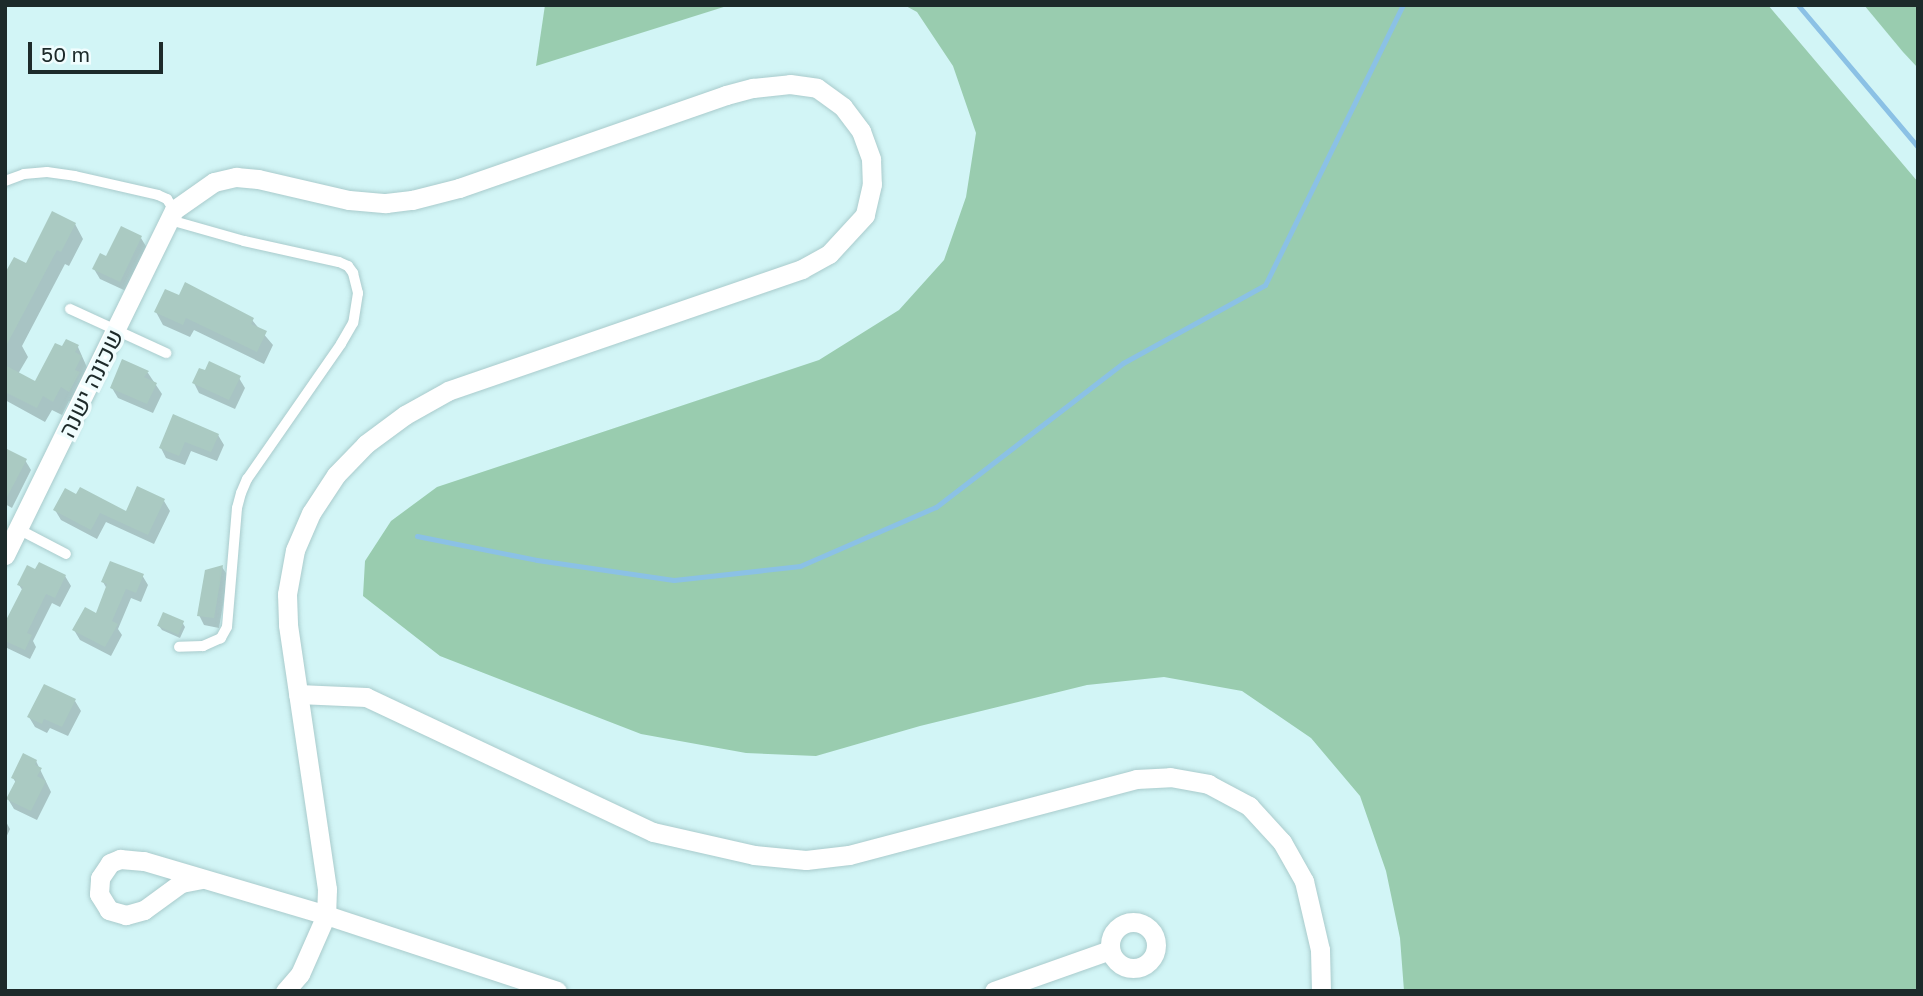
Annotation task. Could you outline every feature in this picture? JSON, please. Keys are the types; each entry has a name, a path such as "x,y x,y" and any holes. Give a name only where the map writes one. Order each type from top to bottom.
{"street":[{"path":"172,215 198,190 214,182 236,177 258,178 349,200 386,203 412,200 459,188 726,95 753,88 790,84 817,88 843,107 861,131 871,159 872,184 865,215 848,237 829,254 802,269 448,391 405,415 366,444 336,475 311,513 295,550 287,594 288,625 327,889 326,915 300,974 285,991"},
{"name":"שכונה ישנה","path":"5,555 172,215"},
{"path":"298,694 366,697 653,832 754,856 806,860 849,855 1136,779 1170,777 1208,784 1249,806 1282,842 1304,881 1321,950 1321,991"},
{"path":"202,880 181,883 144,910 126,915 109,910 99,894 103,871 120,859 144,861 326,915 557,991"},
{"path":"993,991 1110,950"}],"lane":[{"path":"5,181 24,174 47,172 158,195 167,199 172,215 244,242 339,262 348,266 353,273 358,293 353,323 247,479 241,493 237,508 227,628 220,638 203,646 179,647"},
{"path":"70,309 166,353"},
{"path":"18,529 66,554"}],"green space":[{"path":"545,5 730,5 536,66"},
{"path":"904,5 1768,5 1918,182 1918,991 1404,991 1400,938 1386,871 1360,796 1311,738 1242,691 1164,677 1087,685 920,726 816,756 746,753 641,734 440,656 363,596 365,561 391,521 437,487 819,360 899,310 944,260 966,197 976,133 953,66 917,12"},
{"path":"1864,5 1918,5 1918,68 1903,52"}],"building":[{"path":"52,211 76,223 61,252 57,250 5,348 5,273 14,257 26,263"},
{"path":"121,226 142,236 120,282 92,269 100,253 106,256"},
{"path":"185,282 254,318 251,324 267,331 257,352 186,318 183,325 154,312 165,289 179,295"},
{"path":"66,339 79,345 75,352 82,356 75,370 80,372 69,392 61,387 53,402 43,396 37,408 5,392 5,365 35,381 55,343 62,346"},
{"path":"122,359 149,371 144,377 157,383 147,404 110,388"},
{"path":"209,361 241,376 229,400 192,383 199,368 205,370"},
{"path":"173,414 219,434 211,452 185,442 179,456 159,448"},
{"path":"5,448 27,459 5,501"},
{"path":"137,486 165,499 148,535 100,513 91,530 53,510 65,488 76,494 80,487 126,511"},
{"path":"110,561 144,574 136,593 126,589 112,621 118,624 105,647 72,630 85,607 96,613 107,584 101,582"},
{"path":"39,562 66,575 55,598 46,594 27,633 32,635 25,650 5,641 5,622 23,587 17,585 27,565 35,569"},
{"path":"223,565 214,618 197,616 205,570"},
{"path":"163,612 184,621 178,635 157,626"},
{"path":"44,684 76,699 62,727 44,719 42,724 27,717"},
{"path":"23,753 37,760 35,765 42,768 37,776 46,781 31,811 6,799 16,780 11,778"}],"waterway":[{"path":"417,536 537,560 674,580 800,566 936,507 1123,363 1265,285 1403,5"},
{"path":"1798,5 1918,147"}]}
